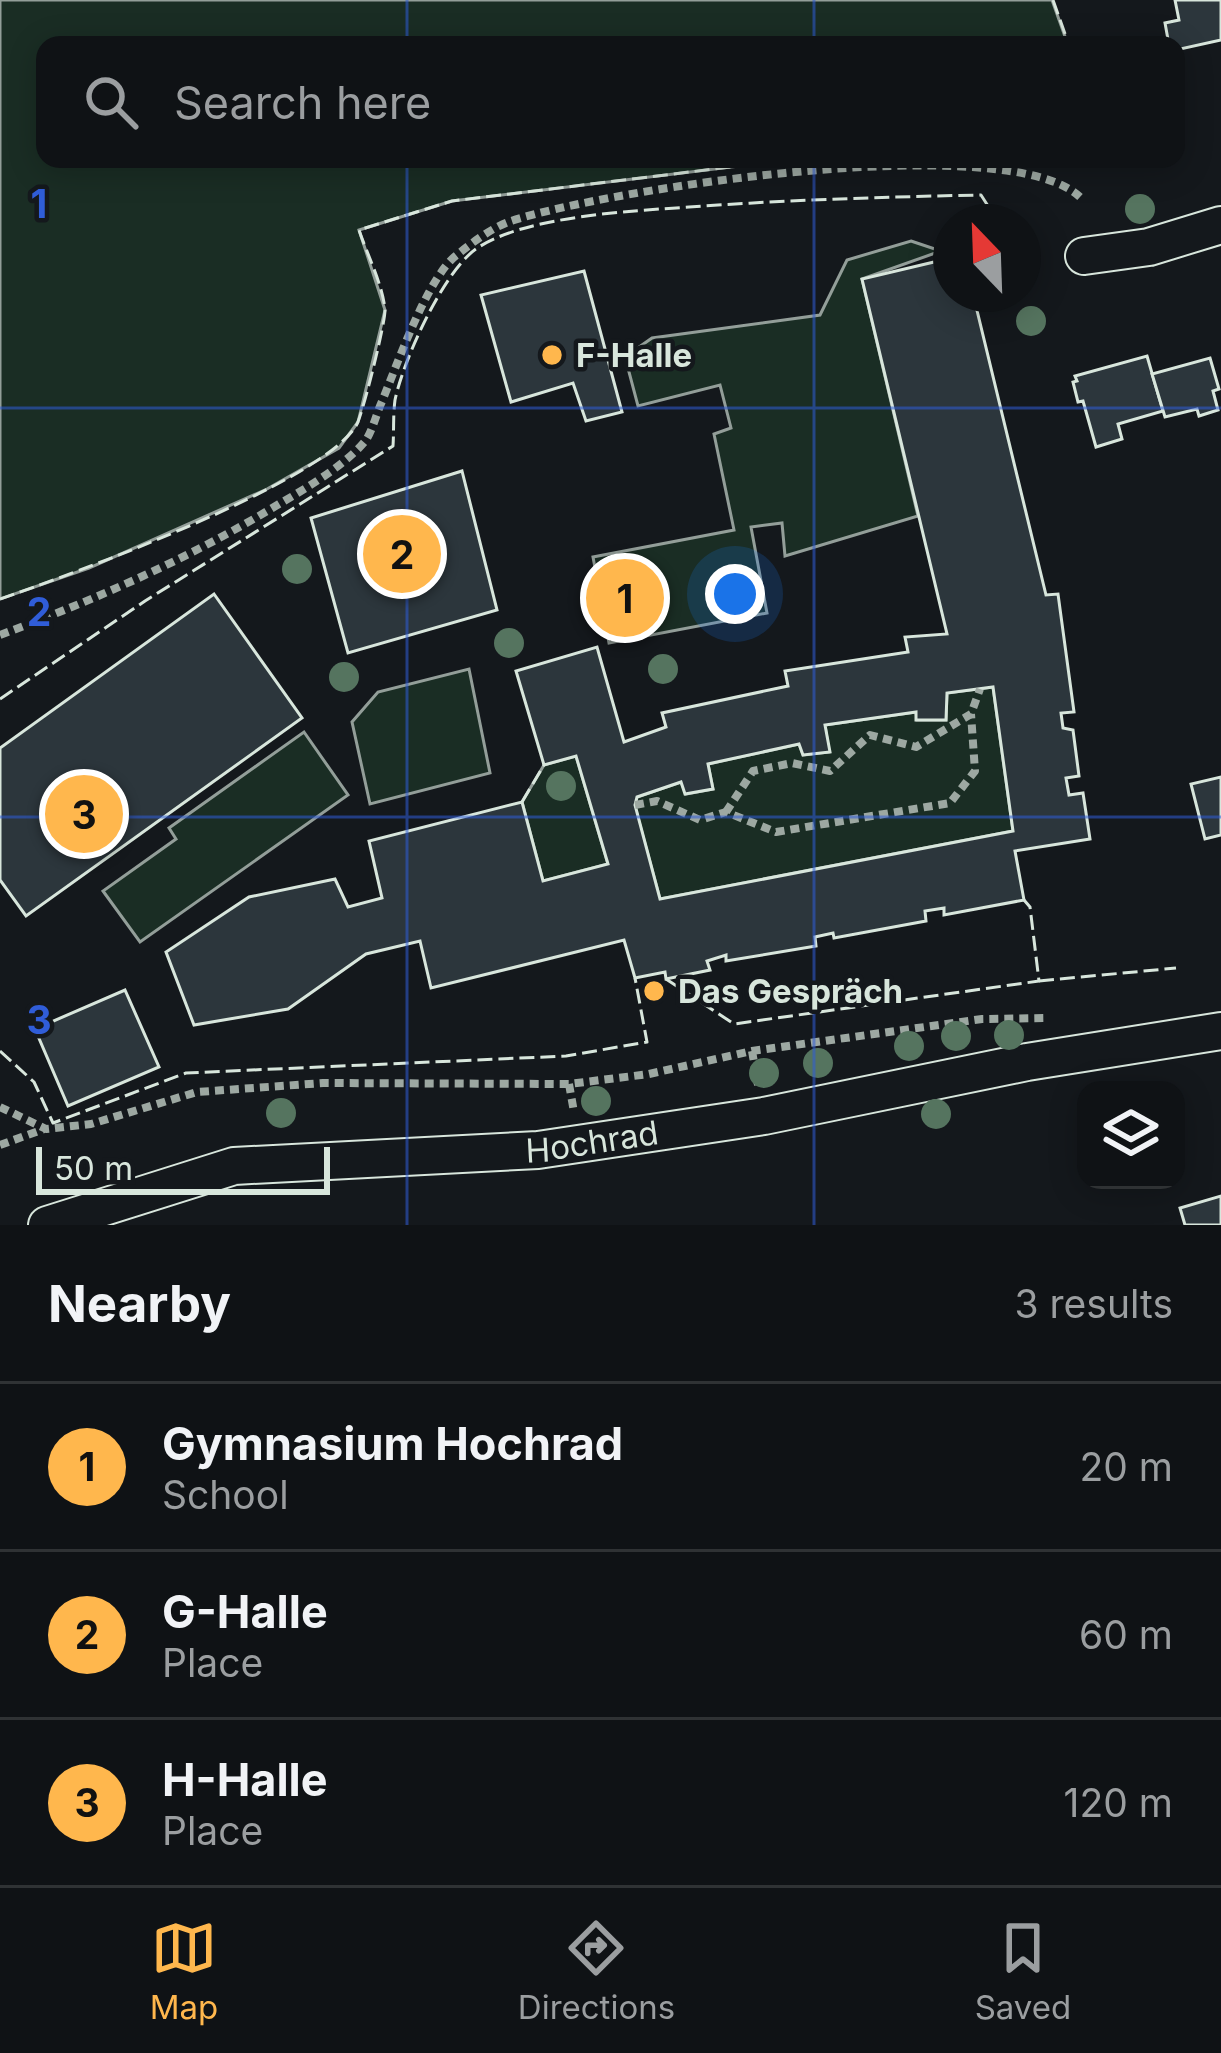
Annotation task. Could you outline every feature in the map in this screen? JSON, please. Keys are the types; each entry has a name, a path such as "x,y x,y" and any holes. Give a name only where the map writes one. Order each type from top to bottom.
{"street":[{"path":"1084,256 1149,247 1221,225"},
{"name":"Hochrad","path":"46,1225 234,1166 538,1150 764,1116 1040,1060 1221,1031"}],"path":[{"path":"0,634 118,589 225,537 313,484 366,439 420,311 452,258 506,222 614,194 834,168"},
{"path":"946,168 1065,183 1080,197"},
{"path":"635,805 657,801 700,820 726,812 776,832 950,802 975,771 971,714 980,689"},
{"path":"726,812 753,771 792,764 830,771 870,735 916,747 971,714"},
{"path":"0,1145 46,1129 92,1124 197,1092 323,1083 569,1084 649,1074 752,1051 982,1019 1053,1018"},
{"path":"0,1107 46,1129"}],"green space":[{"path":"0,0 1052,0 1065,36 36,36 36,168 722,168 452,201 359,230 385,310 358,422 339,448 267,489 89,568 0,599"},
{"path":"911,241 933,248 933,254 862,279 918,516 785,556 782,523 751,527 767,613 609,643 593,557 734,530 714,434 731,428 720,385 638,406 625,357 652,338 820,315 847,260"},
{"path":"469,669 490,773 370,804 352,722 378,692"},
{"path":"993,687 1013,831 660,899 635,807 637,797 681,782 686,794 713,789 708,764 799,744 803,755 829,752 825,725 916,712 917,720 946,720 947,693"},
{"path":"304,732 348,795 140,942 103,891 176,839 169,828"},
{"path":"576,756 608,864 543,881 522,802 544,765"}],"building":[{"path":"1175,0 1221,0 1221,40 1185,48 1185,36 1167,36 1165,23 1179,20"},
{"path":"933,262 933,312 977,312 1046,595 1058,594 1074,712 1061,713 1063,728 1073,730 1079,776 1066,778 1069,795 1083,793 1090,839 1015,851 1024,900 944,915 944,908 925,911 926,921 834,938 833,933 815,937 816,946 726,961 726,955 707,961 710,970 666,979 665,972 635,978 624,940 431,988 420,941 366,954 288,1009 194,1025 166,952 249,897 335,879 348,907 382,898 369,841 522,802 543,881 608,864 576,756 544,765 516,671 597,647 624,742 666,727 662,713 788,686 785,671 908,652 905,637 947,634 862,279","holes":["993,687 1013,831 660,899 635,805 637,797 681,782 685,794 713,789 708,764 799,744 803,755 830,752 825,725 916,712 916,720 946,720 947,693"]},
{"name":"F-Halle","path":"584,271 622,412 586,421 573,383 511,402 481,295"},
{"path":"1147,356 1163,411 1118,424 1122,439 1096,447 1083,401 1078,402 1075,376"},
{"path":"1210,358 1219,389 1213,391 1218,410 1199,416 1197,409 1165,417 1152,374"},
{"path":"462,471 497,610 348,653 311,518"},
{"path":"214,594 302,718 26,916 0,880 0,748"},
{"path":"1221,777 1221,835 1205,839 1191,784"},
{"path":"125,990 159,1067 68,1106 35,1029"},
{"path":"1221,1196 1221,1225 1185,1225 1180,1208"}],"fence":[{"path":"1053,0 1066,36"},
{"path":"0,599 249,499 336,447 360,416 385,309 359,230 452,201 722,168"},
{"path":"0,699 145,601 393,446 395,400 426,318 463,260 496,238 549,222 609,213 981,195 987,204"},
{"path":"522,802 544,765"},
{"path":"666,979 734,1024 1039,981 1030,907 1024,900"},
{"path":"1039,981 1176,968"},
{"path":"0,1051 34,1082 53,1123 186,1073 566,1056 647,1042 635,978"}],"place":[{"name":"F-Halle","path":"552,355"},
{"name":"G-Halle","path":"402,554"},
{"name":"Gymnasium Hochrad","path":"625,598"},
{"name":"H-Halle","path":"84,814"},
{"name":"Das Gespräch","path":"654,991"}]}
